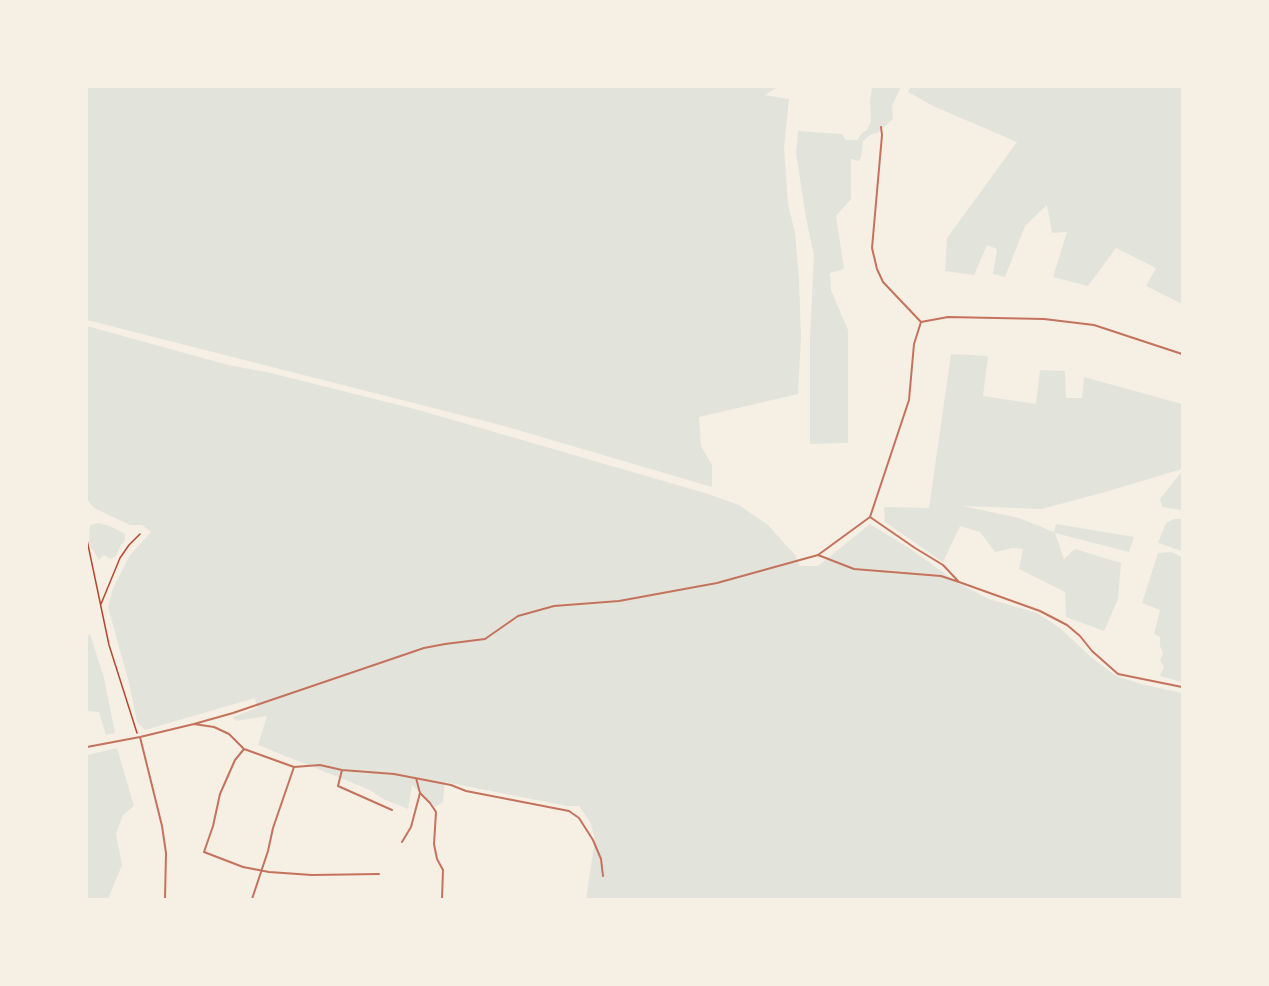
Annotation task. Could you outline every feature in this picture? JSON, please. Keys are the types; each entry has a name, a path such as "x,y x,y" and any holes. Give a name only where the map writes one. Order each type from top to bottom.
{"street":[{"path":"881,127 872,248 883,282 921,322"},
{"path":"921,322 958,317 1044,320 1094,325 1182,354"},
{"path":"87,747 140,737 233,713 424,648 485,639 518,616 554,606 619,601 717,583 818,555 870,517 909,400 914,344 921,322"},
{"path":"870,517 943,566 959,582"},
{"path":"818,555 854,569 941,576 1040,611 1067,625 1118,674 1182,687"},
{"path":"194,724 214,727 229,734 244,749 294,767 320,765 342,770 394,774 451,785 466,791 569,810 579,818 593,840 602,858 603,876"},
{"path":"140,737 162,826 166,853 165,899"},
{"path":"244,749 235,760 220,794 204,852 243,867 262,871 312,875 379,874"},
{"path":"252,899 294,767"},
{"path":"342,770 338,786 392,810"},
{"path":"402,842 411,827 420,793 416,778"},
{"path":"420,793 436,812 434,844 437,860 443,870 442,899"}],"path":[{"path":"100,605 120,558 140,534"},
{"path":"87,540 109,645 135,730 140,737"}],"shaded area":[{"path":"87,87 778,87 765,95 789,99 784,148 788,204 795,233 799,280 801,337 798,394 699,417 701,446 712,465 712,487 504,426 87,320"},
{"path":"872,87 901,87 892,106 893,119 877,133 871,134 863,141 859,161 851,159 851,199 836,216 844,269 830,273 831,290 848,330 848,443 810,444 810,336 814,256 796,153 798,131 842,134 846,140 857,140 867,130 871,121"},
{"path":"911,87 1182,87 1182,304 1146,286 1156,268 1116,248 1088,286 1053,277 1067,232 1052,233 1047,205 1025,226 1005,277 993,274 997,249 987,245 974,275 945,271 947,238 1017,142 933,106 908,92"},
{"path":"87,326 228,365 271,373 415,409 705,493 739,505 768,525 795,555 800,566 818,566 870,524 958,583 989,599 1037,613 1060,628 1091,657 1116,676 1182,693 1182,899 586,899 595,839 590,822 579,806 567,806 445,782 443,802 435,807 412,785 408,809 383,799 368,789 258,745 267,716 236,721 233,717 257,708 255,698 145,730 137,722 108,607 113,588 130,555 151,532 142,525 130,525 94,508 87,499"},
{"path":"951,354 988,356 983,396 1036,404 1040,370 1065,371 1066,398 1082,398 1084,377 1182,404 1182,469 1042,509 963,506 1019,518 1054,532 1056,524 1134,537 1129,552 1055,533 1064,559 1075,549 1121,563 1118,599 1104,631 1066,617 1065,592 1019,569 1023,549 1013,548 995,552 980,532 960,526 943,562 885,522 884,507 929,508"},
{"path":"1182,471 1182,512 1162,507 1160,499"},
{"path":"1174,519 1182,519 1182,551 1158,543 1166,523"},
{"path":"98,523 125,534 125,540 116,556 110,559 104,555 99,560 89,544 90,525"},
{"path":"1171,552 1182,557 1182,682 1160,676 1164,666 1160,661 1163,653 1160,637 1154,634 1160,610 1142,603 1158,553"},
{"path":"90,634 104,678 115,733 106,735 99,712 87,711 87,637"},
{"path":"117,748 134,806 123,815 116,834 122,865 108,899 87,899 87,755"}]}
